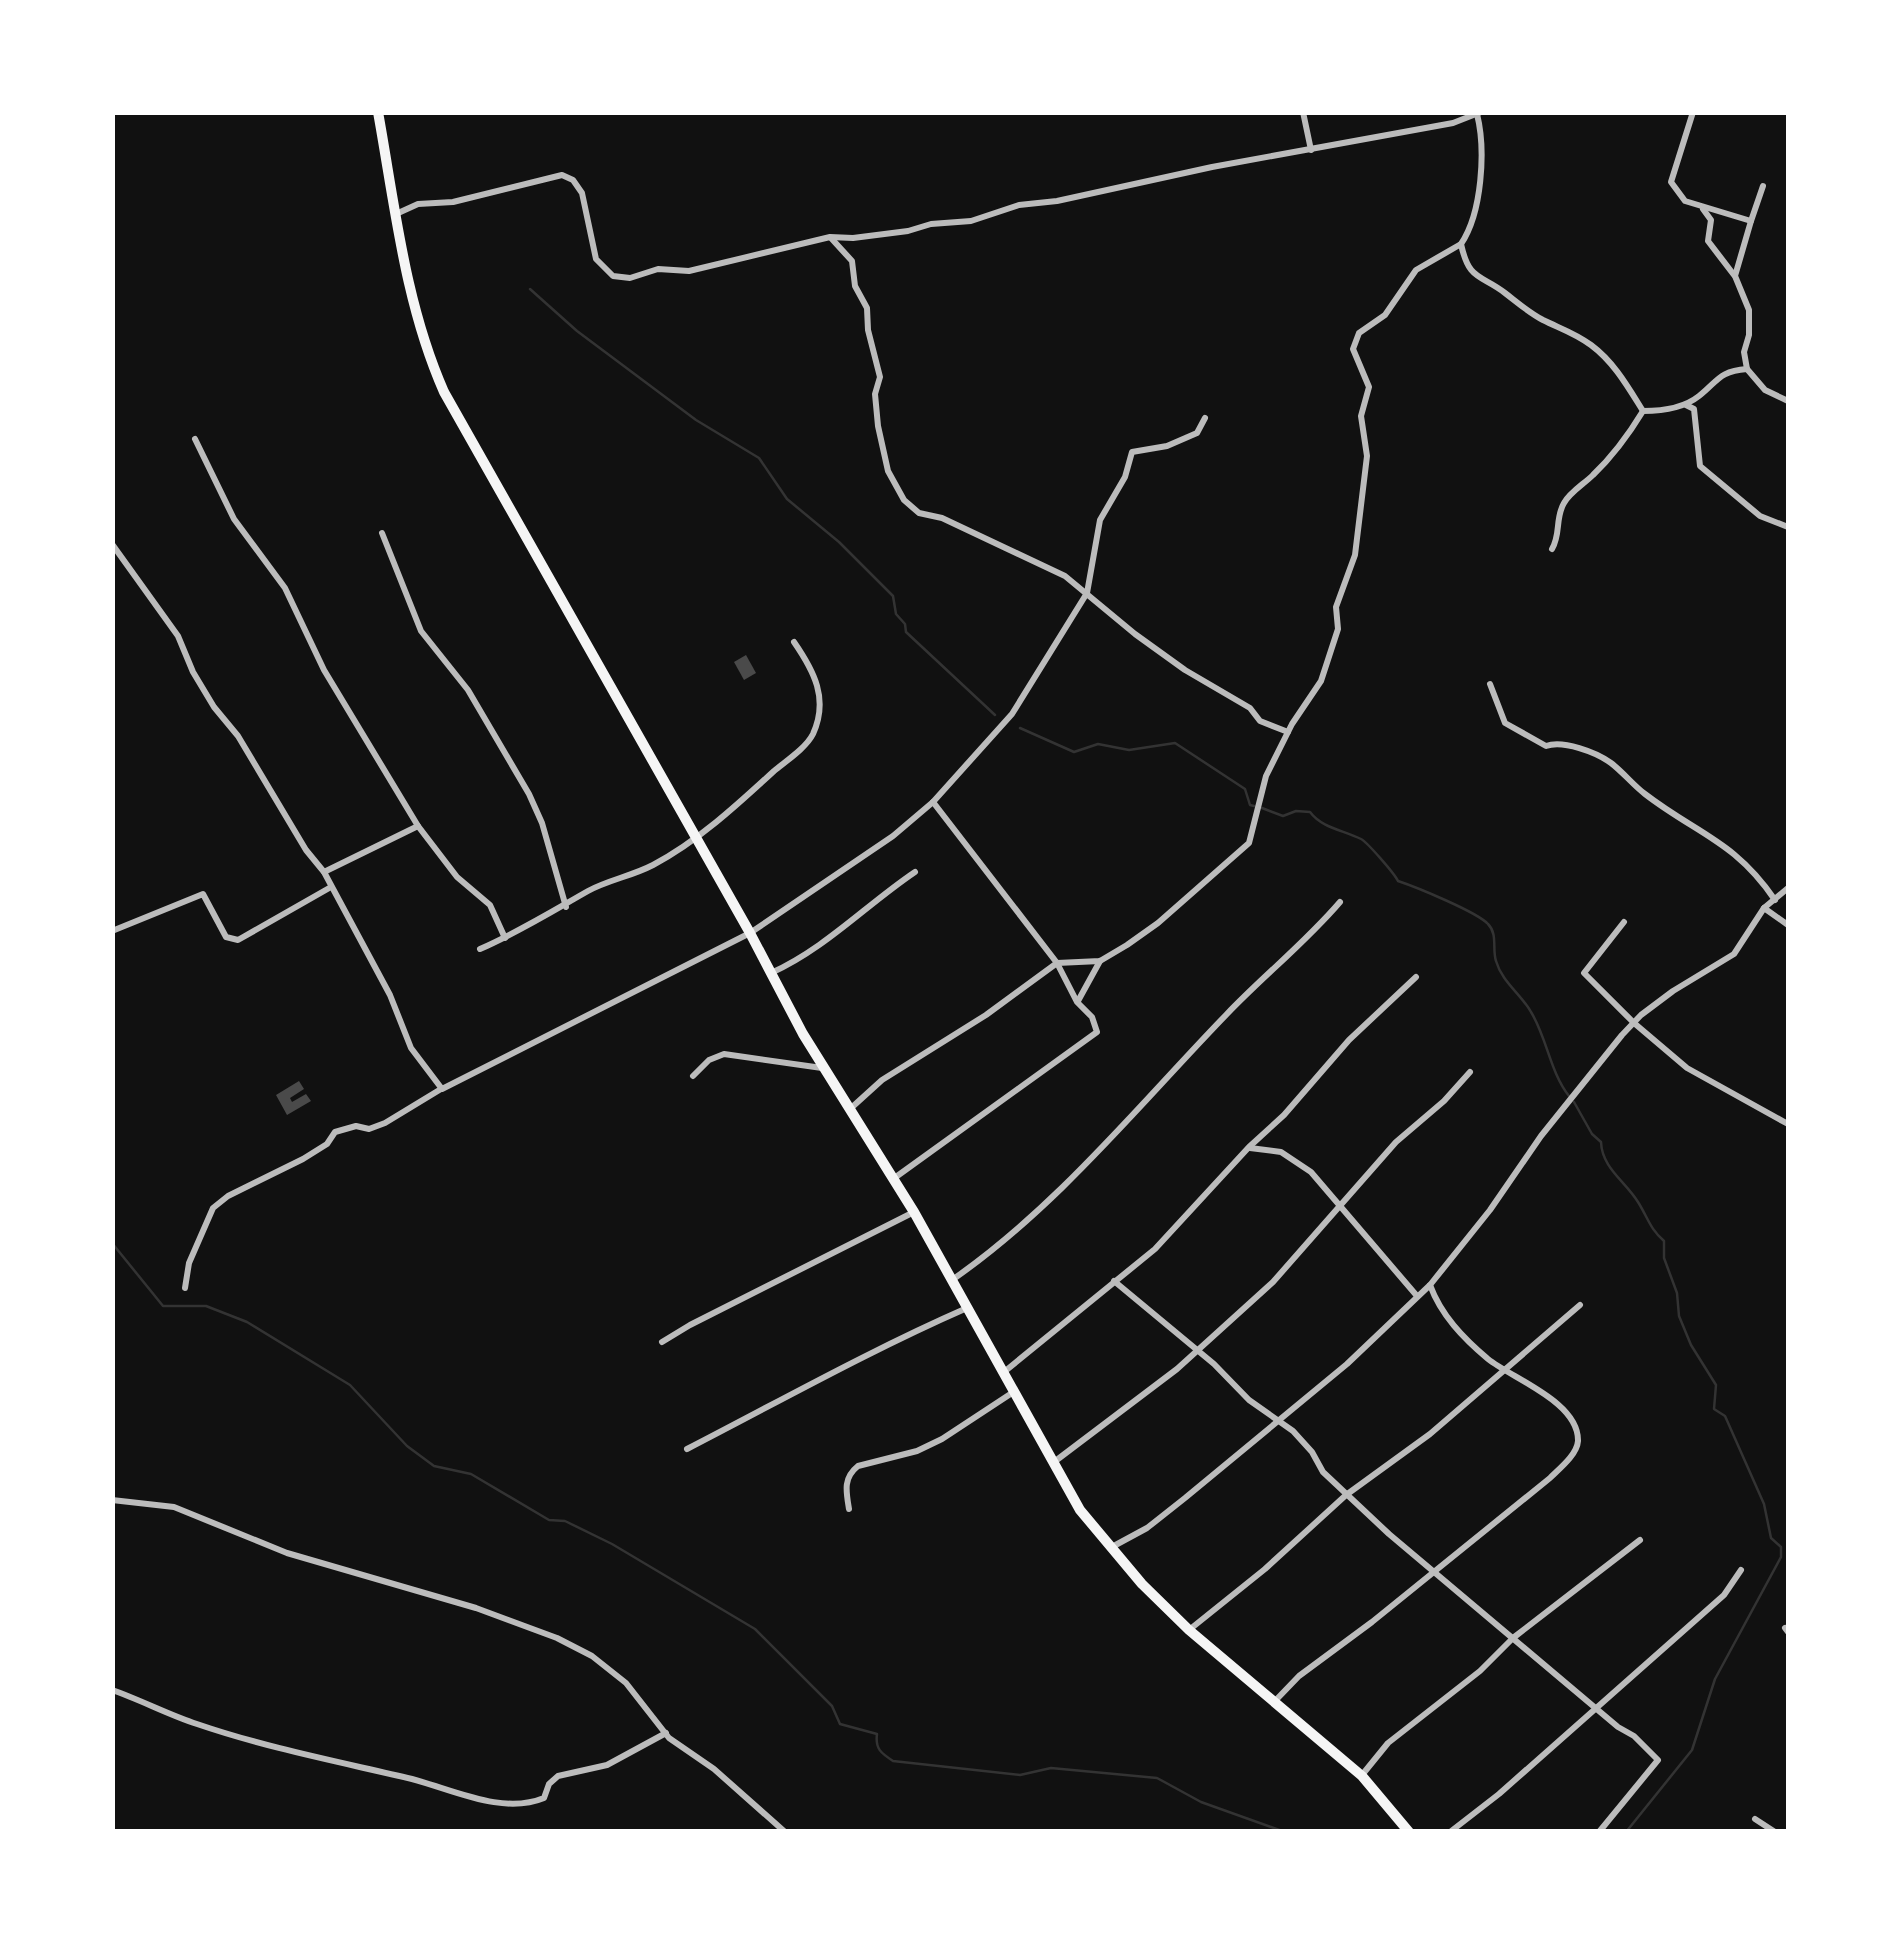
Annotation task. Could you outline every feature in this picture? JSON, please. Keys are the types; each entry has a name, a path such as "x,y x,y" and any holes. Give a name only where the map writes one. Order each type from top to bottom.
{"highway":[{"path":"378,112 421,332 444,392 770,974 914,1212 1080,1510 1108,1548 1189,1630 1362,1776 1409,1832"}],"street":[{"path":"1304,112 1311,150"},
{"path":"1693,112 1671,182 1685,202 1752,220"},
{"path":"396,214 418,204 454,202 562,176 573,180 582,193 596,259 603,270 630,278 658,270 689,270 830,237 853,238 971,221 1019,204 1057,201 1212,166 1453,123 1479,114 1483,138 1472,228 1461,244 1416,270 1386,315 1359,334 1353,348 1369,388 1361,416 1367,456 1358,538 1336,607 1338,629 1332,650 1321,680 1266,776 1249,843 1158,923 1100,961 1077,1002"},
{"path":"1734,276 1763,186"},
{"path":"1703,209 1710,220 1708,241 1734,276 1749,310 1750,335 1744,352 1747,369 1765,390 1788,400"},
{"path":"830,237 852,261 855,286 867,308 868,330 880,377 876,394 878,426 888,472 904,500 919,514 942,518 1043,565 1186,670 1250,708 1260,721 1288,732"},
{"path":"1461,244 1465,262 1481,281 1594,348 1618,371 1643,411"},
{"path":"1552,549 1558,539 1558,519 1564,501 1606,462 1643,411 1685,404 1730,370 1747,369"},
{"path":"1685,404 1694,409 1700,466 1760,516 1788,527"},
{"path":"185,1288 189,1263 213,1208 228,1196 327,1144 335,1132 356,1126 370,1129 386,1123 442,1088 750,933 893,836 934,802 1012,714 1087,594 1100,520 1125,478 1132,452 1168,446 1197,433 1205,418"},
{"path":"195,438 234,519 286,588 324,670 418,826 456,877 490,906 506,938"},
{"path":"382,534 421,631 468,690 529,794 547,838 566,907"},
{"path":"112,544 178,636 214,707 238,736 306,850 324,872 390,995 411,1048 442,1088"},
{"path":"480,949 566,907 589,890 648,868 694,840 812,737 819,713 820,688 794,642"},
{"path":"1490,684 1505,724 1546,746 1558,742 1609,761 1645,795 1728,846 1760,878 1775,900"},
{"path":"893,1179 1097,1032 1092,1017 1077,1002 1057,963 934,802"},
{"path":"324,872 418,826"},
{"path":"770,974 844,930 884,893 916,872"},
{"path":"112,931 202,894 226,938 238,940 331,887"},
{"path":"1108,1548 1146,1528 1279,1420 1347,1364 1430,1284 1490,1210 1541,1136 1634,1022 1702,971 1734,954 1764,908 1788,888"},
{"path":"952,1280 1007,1240 1078,1172 1229,1012 1340,902"},
{"path":"1764,908 1788,925"},
{"path":"1624,922 1584,973 1687,1068 1788,1124"},
{"path":"850,1109 882,1080 1057,963 1100,961"},
{"path":"1004,1372 1154,1249 1284,1115 1349,1040 1416,977"},
{"path":"692,1076 709,1060 724,1054 825,1068"},
{"path":"1054,1462 1178,1369 1273,1282 1396,1142 1470,1072"},
{"path":"1249,1148 1281,1152 1311,1172 1417,1296"},
{"path":"662,1342 914,1212"},
{"path":"1114,1281 1198,1350 1249,1400 1279,1420 1312,1452 1323,1472 1346,1496 1658,1760 1599,1832"},
{"path":"1274,1702 1298,1676 1550,1478 1574,1451 1578,1440 1573,1420 1555,1401 1486,1357 1445,1316 1430,1284"},
{"path":"1189,1630 1346,1496 1430,1434 1580,1305"},
{"path":"687,1449 883,1346 967,1308"},
{"path":"849,1509 846,1484 850,1472 858,1466 942,1439 1014,1392"},
{"path":"112,1500 174,1508 286,1553 476,1608 557,1638 592,1656 626,1683 666,1733 714,1768 785,1832"},
{"path":"1362,1776 1388,1743 1480,1671 1513,1638 1640,1540"},
{"path":"1450,1832 1499,1794 1724,1596 1741,1570"},
{"path":"112,1690 196,1724 298,1754 455,1790 488,1804 510,1800 528,1804 544,1798 549,1784 558,1776 607,1765 666,1733"},
{"path":"1755,1819 1775,1832"}],"building":[{"path":"746,655 756,673 744,680 734,662"},
{"path":"299,1081 304,1089 290,1098 292,1102 306,1094 311,1101 287,1115 276,1095"}],"waterway":[{"path":"530,289 577,331 696,420 759,458 787,499 839,542 893,596 896,614 905,624 906,632 995,715"},
{"path":"1020,728 1074,752 1098,744 1129,750 1175,743 1245,789 1250,805 1254,806"},
{"path":"1262,808 1283,816 1296,811 1310,812 1327,825 1364,841 1398,881 1488,924 1499,968 1531,1012 1569,1096"},
{"path":"1574,1102 1601,1142 1610,1167 1664,1241 1664,1258 1677,1293 1679,1316 1691,1345 1716,1385 1714,1409 1725,1416 1764,1504 1771,1538 1781,1547 1781,1557 1715,1679 1692,1750 1626,1832"},
{"path":"112,1243 163,1306 206,1306 247,1322 350,1385 407,1446 434,1466 471,1474 549,1520 565,1521 612,1544 755,1629 832,1706 840,1724 877,1734 880,1750 893,1761 1020,1775 1051,1768 1157,1778 1201,1802 1285,1832"}]}
